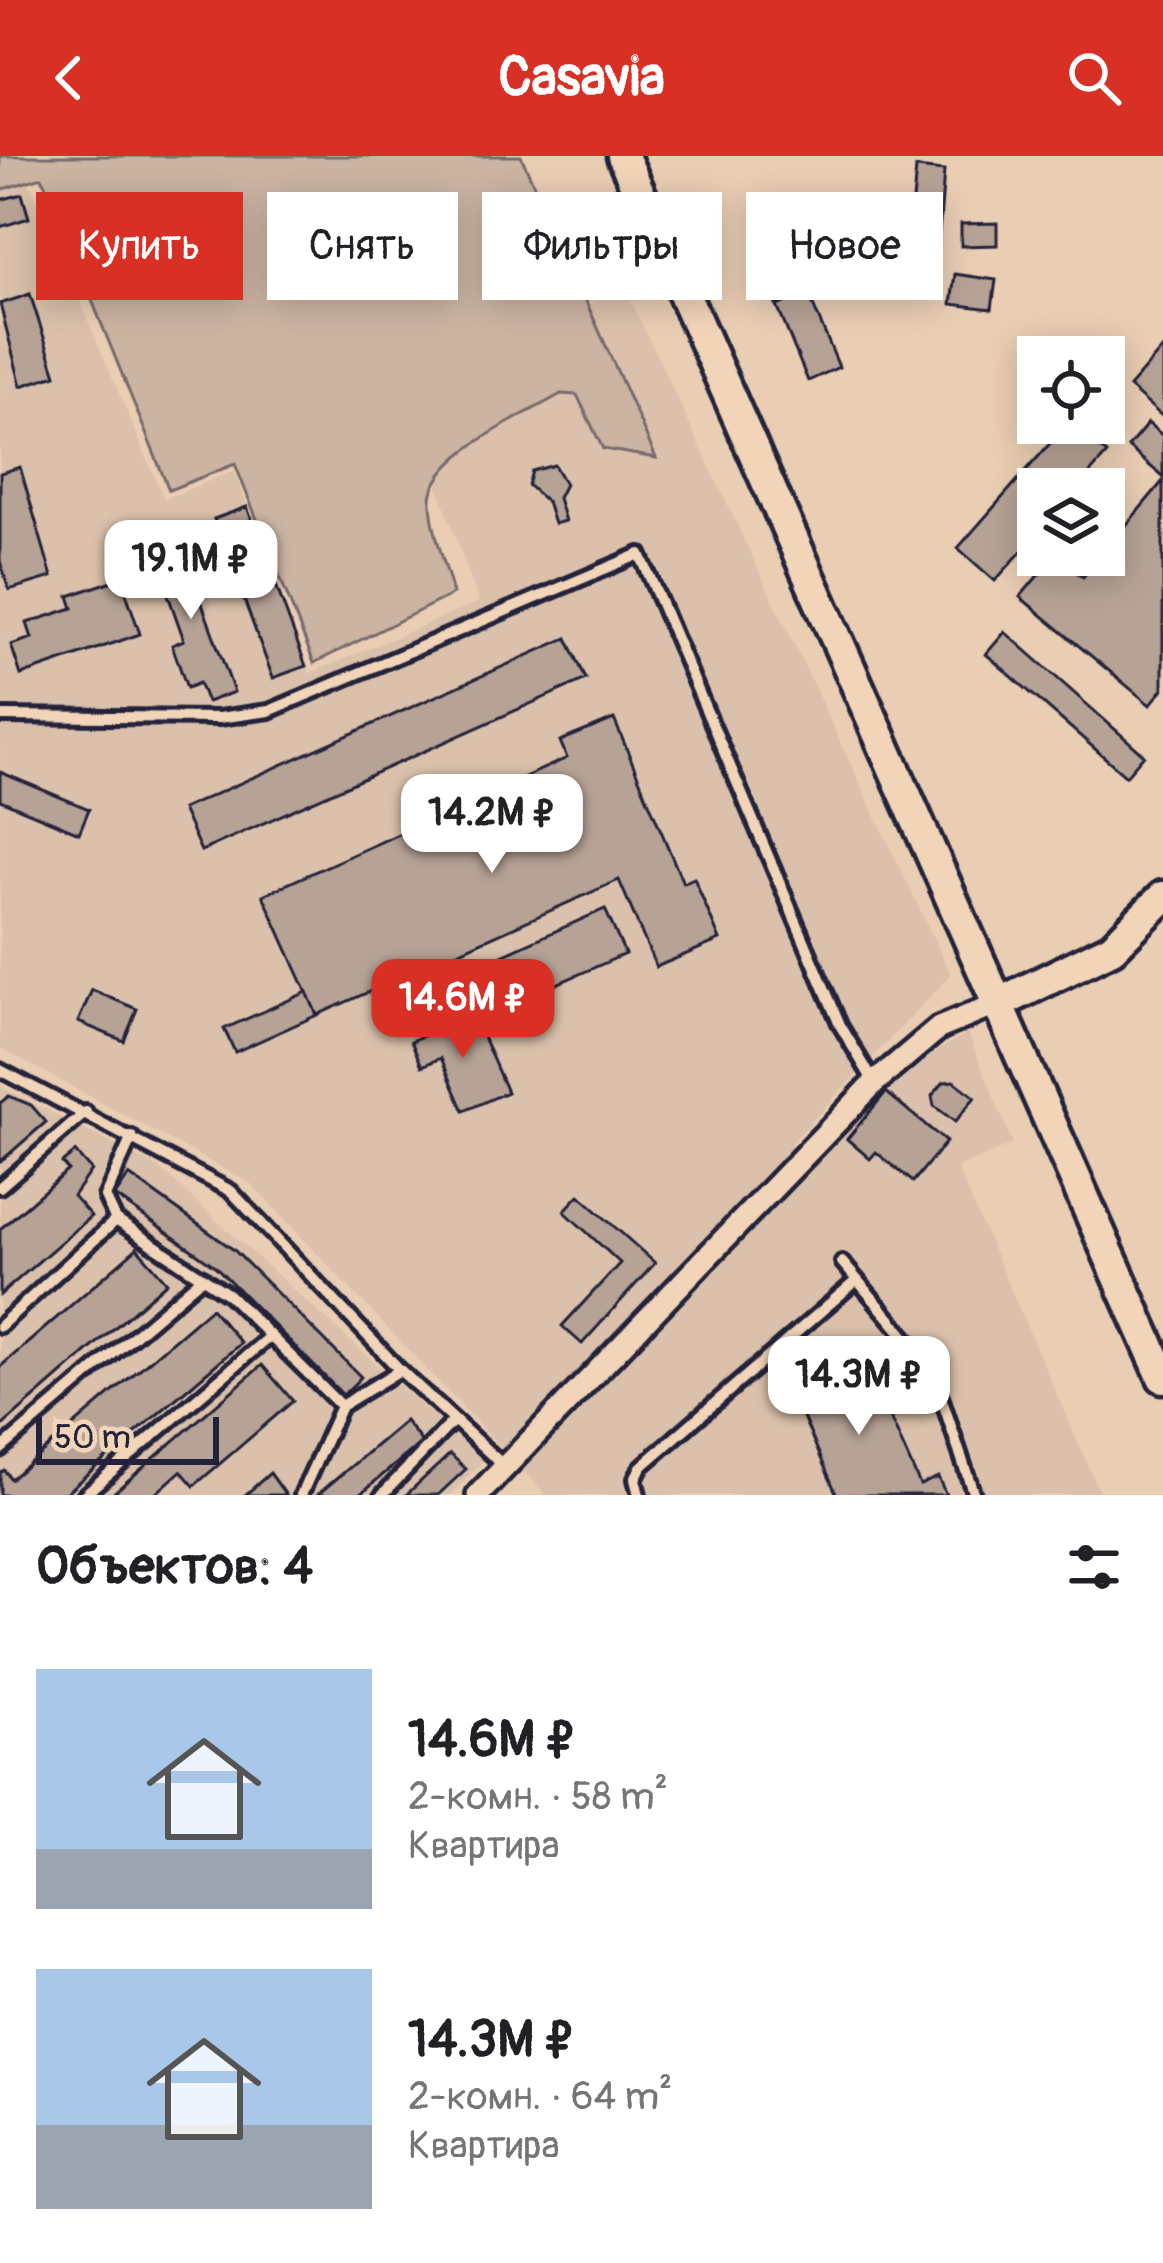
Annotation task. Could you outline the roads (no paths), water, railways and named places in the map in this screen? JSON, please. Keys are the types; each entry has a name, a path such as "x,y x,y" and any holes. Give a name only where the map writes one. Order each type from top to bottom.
{"street":[{"path":"623,156 1163,1377"},
{"path":"478,1495 874,1082 939,1028 1112,948 1163,897"}],"lane":[{"path":"0,716 219,718 269,711 640,554 840,1025 874,1082"},
{"path":"0,1070 231,1191 400,1370 452,1422 506,1466"},
{"path":"0,1187 86,1112"},
{"path":"132,1137 105,1197 116,1220 203,1277 341,1406"},
{"path":"0,1326 116,1220"},
{"path":"842,1262 932,1367 974,1495"},
{"path":"0,1450 203,1277"},
{"path":"639,1495 635,1479 641,1467 857,1280"},
{"path":"84,1495 270,1336"},
{"path":"301,1495 341,1406 400,1370"},
{"path":"382,1495 452,1422"}]}
